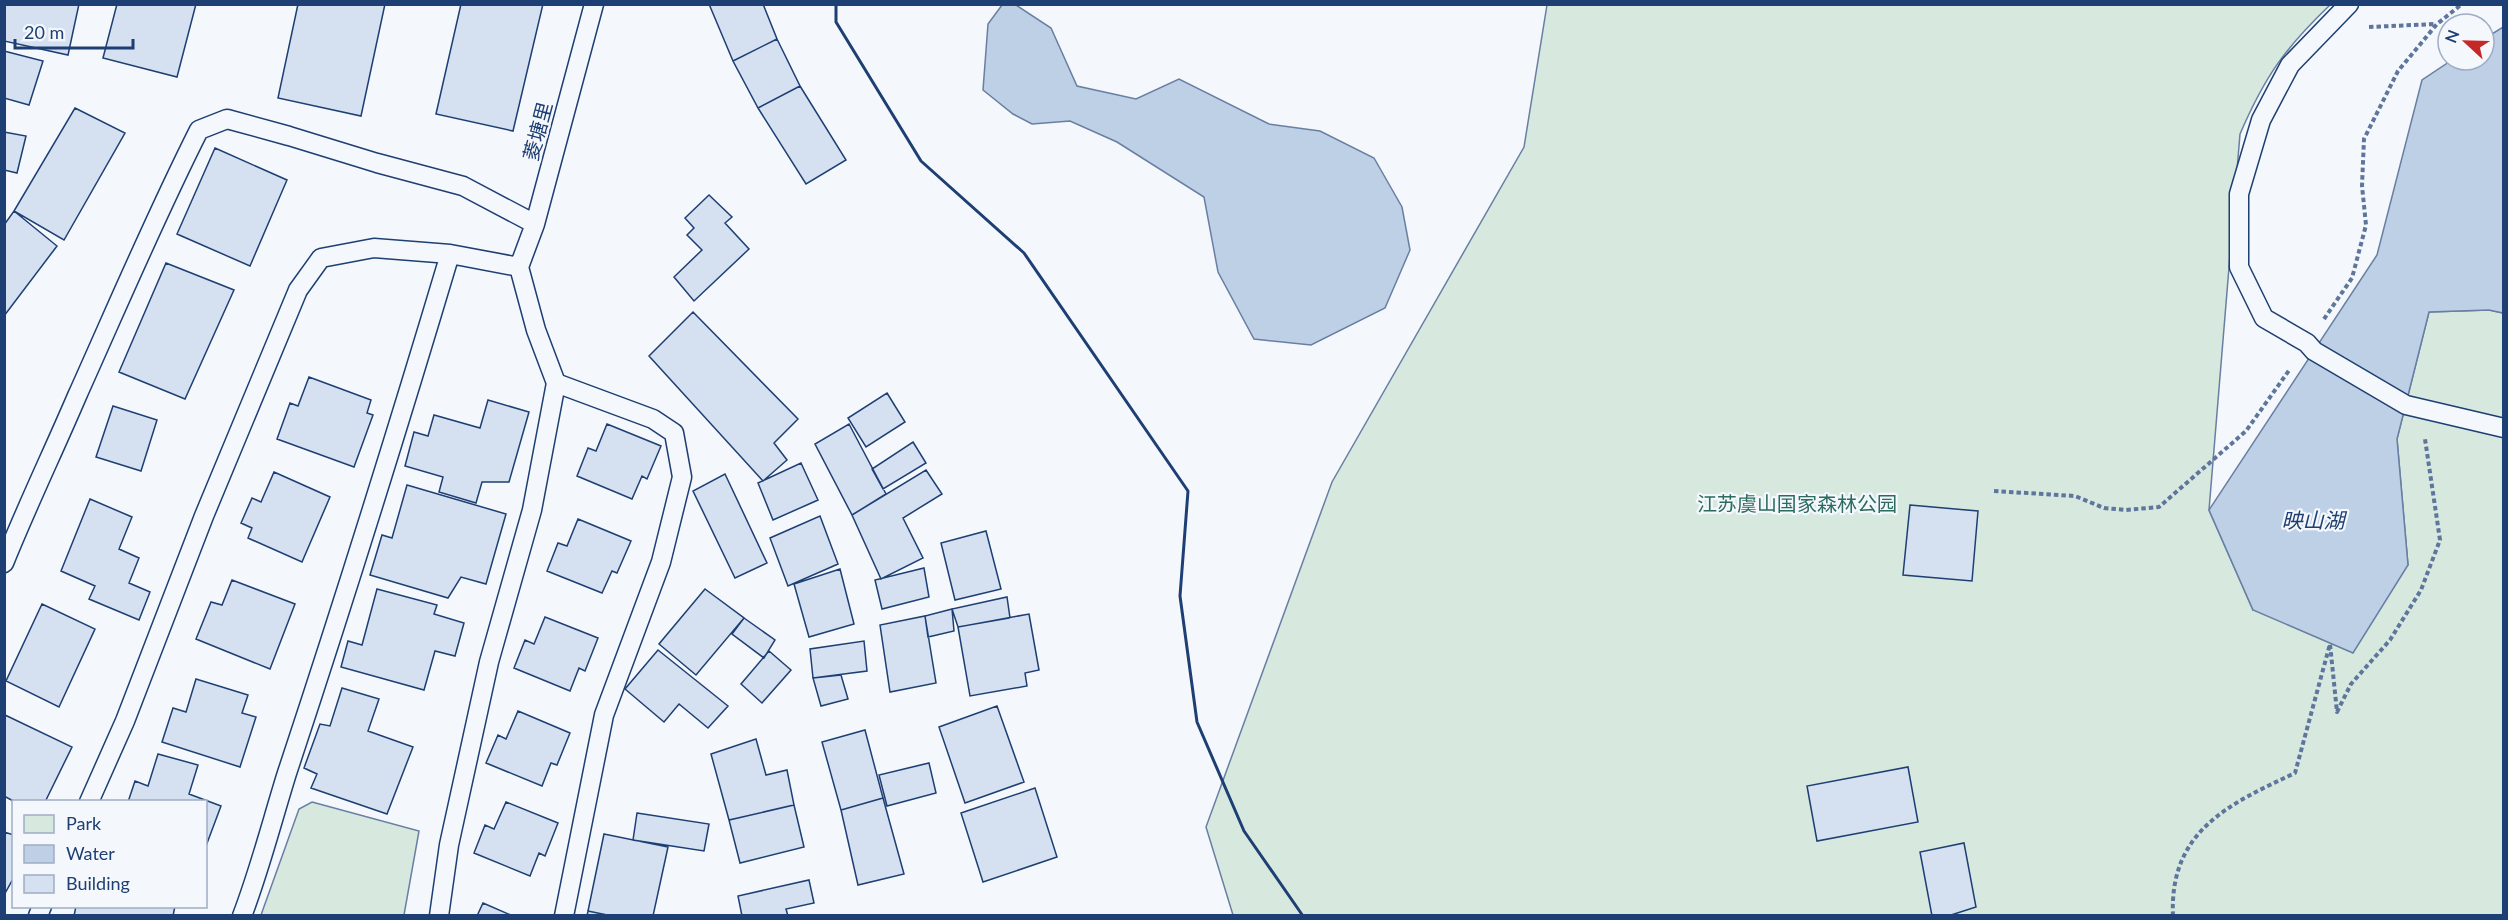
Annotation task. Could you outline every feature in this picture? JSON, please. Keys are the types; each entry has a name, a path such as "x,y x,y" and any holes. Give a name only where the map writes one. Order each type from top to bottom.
{"lane":[{"name":"菱塘里","path":"519,267 535,224 594,4"},
{"path":"2349,4 2335,22 2290,66 2261,120 2239,194 2239,267 2264,318 2307,344 2314,351 2406,405 2504,428"},
{"path":"4,563 34,489 77,397 155,216 199,130 226,118 463,186 535,224"},
{"path":"89,800 125,721 204,516 298,290 321,258 374,248 450,254 519,267 536,330 556,383 532,510 486,673 449,845 439,915"},
{"path":"242,915 263,861 286,777 360,551 450,254"},
{"path":"556,383 653,419 674,433 682,477 661,562 604,715 564,915"}],"path":[{"path":"2335,22 2358,28 2436,24"},
{"path":"2173,915 2172,891 2180,862 2200,829 2227,807 2295,773 2330,644 2337,712 2351,684 2390,640 2421,590 2440,540 2420,409"}],"green space":[{"name":"江苏虞山国家森林公园","path":"1547,5 2330,5 2288,49 2258,95 2240,134 2209,510 2253,610 2408,565 2397,439 2429,312 2489,310 2503,313 2503,915 1233,915 1206,827 1332,482 1524,147"},
{"path":"312,802 419,831 404,915 261,915 299,809"}],"water":[{"path":"1002,5 1016,5 1051,28 1077,86 1136,99 1179,79 1269,124 1320,131 1374,158 1402,207 1410,250 1385,308 1311,345 1254,339 1218,272 1204,197 1117,142 1070,121 1032,124 1013,114 983,90 988,24"},
{"name":"映山湖","path":"2503,27 2503,313 2489,310 2429,312 2397,439 2408,565 2353,653 2253,610 2209,510 2377,255 2422,80 2436,71 2496,72 2496,31"}],"building":[{"path":"4,4 79,4 68,55 4,41"},
{"path":"117,4 196,4 177,77 103,58"},
{"path":"298,4 385,4 361,116 278,98"},
{"path":"461,4 543,4 513,131 436,114"},
{"path":"709,4 763,4 777,39 733,61"},
{"path":"777,39 800,86 758,108 733,61"},
{"path":"4,51 43,61 29,105 4,98"},
{"path":"800,86 846,160 806,184 758,108"},
{"path":"75,108 125,133 64,240 14,211"},
{"path":"4,132 26,136 17,173 4,170"},
{"path":"215,148 287,180 250,266 177,234"},
{"path":"709,195 732,217 725,223 749,249 694,301 674,277 702,250 687,235 694,228 685,218"},
{"path":"14,211 57,246 4,316 4,225"},
{"path":"166,263 234,290 185,399 119,372"},
{"path":"693,312 798,419 774,443 787,460 763,481 649,356"},
{"path":"309,377 371,400 367,413 373,415 354,467 277,439 290,403 298,406"},
{"path":"887,393 905,422 866,447 848,418"},
{"path":"488,400 529,412 509,482 482,482 476,503 439,492 443,477 405,466 414,432 428,436 434,415 480,428"},
{"path":"113,406 157,420 141,471 96,457"},
{"path":"607,424 661,446 647,479 642,476 632,499 577,476 588,448 596,451"},
{"path":"849,424 886,494 852,515 815,444"},
{"path":"913,442 926,463 883,489 872,469"},
{"path":"801,463 818,500 773,520 758,483"},
{"path":"926,470 942,494 903,518 923,558 881,579 852,515"},
{"path":"274,472 330,497 302,562 248,538 252,528 241,523 252,498 261,502"},
{"path":"725,474 767,563 735,578 693,491"},
{"path":"407,485 506,514 486,584 461,577 448,598 370,575 382,535 392,538"},
{"path":"90,499 132,517 119,549 139,558 129,583 150,592 139,620 89,599 95,586 61,571"},
{"path":"1910,505 1978,511 1972,581 1903,575"},
{"path":"820,516 838,564 788,586 770,538"},
{"path":"578,519 631,541 617,573 612,571 602,593 547,571 558,543 567,546"},
{"path":"986,531 1001,589 955,600 941,543"},
{"path":"924,568 929,597 882,609 875,580"},
{"path":"840,569 854,624 809,637 794,584"},
{"path":"232,580 295,604 270,669 196,639 211,602 222,605"},
{"path":"377,589 437,605 434,614 464,623 455,656 435,651 424,690 341,667 348,641 362,645"},
{"path":"705,589 744,618 696,675 659,644"},
{"path":"1007,597 1010,618 958,627 952,609"},
{"path":"42,604 95,629 59,707 6,681"},
{"path":"952,609 954,631 928,637 925,616"},
{"path":"1029,614 1039,670 1025,673 1027,686 970,696 958,627"},
{"path":"925,616 936,683 890,692 880,625"},
{"path":"545,617 598,638 585,671 579,668 570,691 514,668 525,640 534,644"},
{"path":"744,618 775,640 764,658 732,634"},
{"path":"864,641 867,671 813,678 810,649"},
{"path":"658,650 728,706 708,728 679,704 664,722 625,689"},
{"path":"769,651 791,670 762,703 741,684"},
{"path":"841,675 848,699 821,706 813,678"},
{"path":"196,679 248,695 242,713 256,717 240,767 162,742 173,708 186,712"},
{"path":"342,688 379,699 368,731 413,747 387,814 311,788 317,774 304,768 320,724 330,726"},
{"path":"997,706 1024,782 965,803 939,727"},
{"path":"518,711 570,733 557,765 551,763 542,786 486,763 498,735 506,739"},
{"path":"5,715 72,747 46,800 12,800 4,796"},
{"path":"865,730 883,798 841,810 822,742"},
{"path":"756,739 766,775 787,770 794,805 729,820 711,754"},
{"path":"158,754 198,765 189,794 205,800 129,800 135,781 148,786"},
{"path":"929,763 936,793 887,806 879,775"},
{"path":"1908,767 1918,822 1817,841 1807,786"},
{"path":"1035,788 1057,857 983,882 961,813"},
{"path":"883,798 904,874 858,885 841,810"},
{"path":"207,801 221,806 207,843"},
{"path":"506,802 558,823 545,856 539,853 530,876 474,853 485,825 494,829"},
{"path":"794,805 804,847 740,863 729,820"},
{"path":"637,813 709,824 704,851 633,840"},
{"path":"4,832 12,834 12,881 4,895"},
{"path":"604,834 668,847 653,916 612,916 588,911"},
{"path":"1964,843 1976,907 1948,916 1932,916 1920,852"},
{"path":"809,880 814,903 786,909 788,916 742,916 738,896"},
{"path":"483,903 513,916 477,916"},
{"path":"76,908 175,908 173,916 74,916"},
{"path":"588,911 612,916 587,916"}],"wall":[{"path":"836,4 836,22 921,161 1024,253 1188,491 1180,596 1197,722 1244,831 1303,916"}]}
